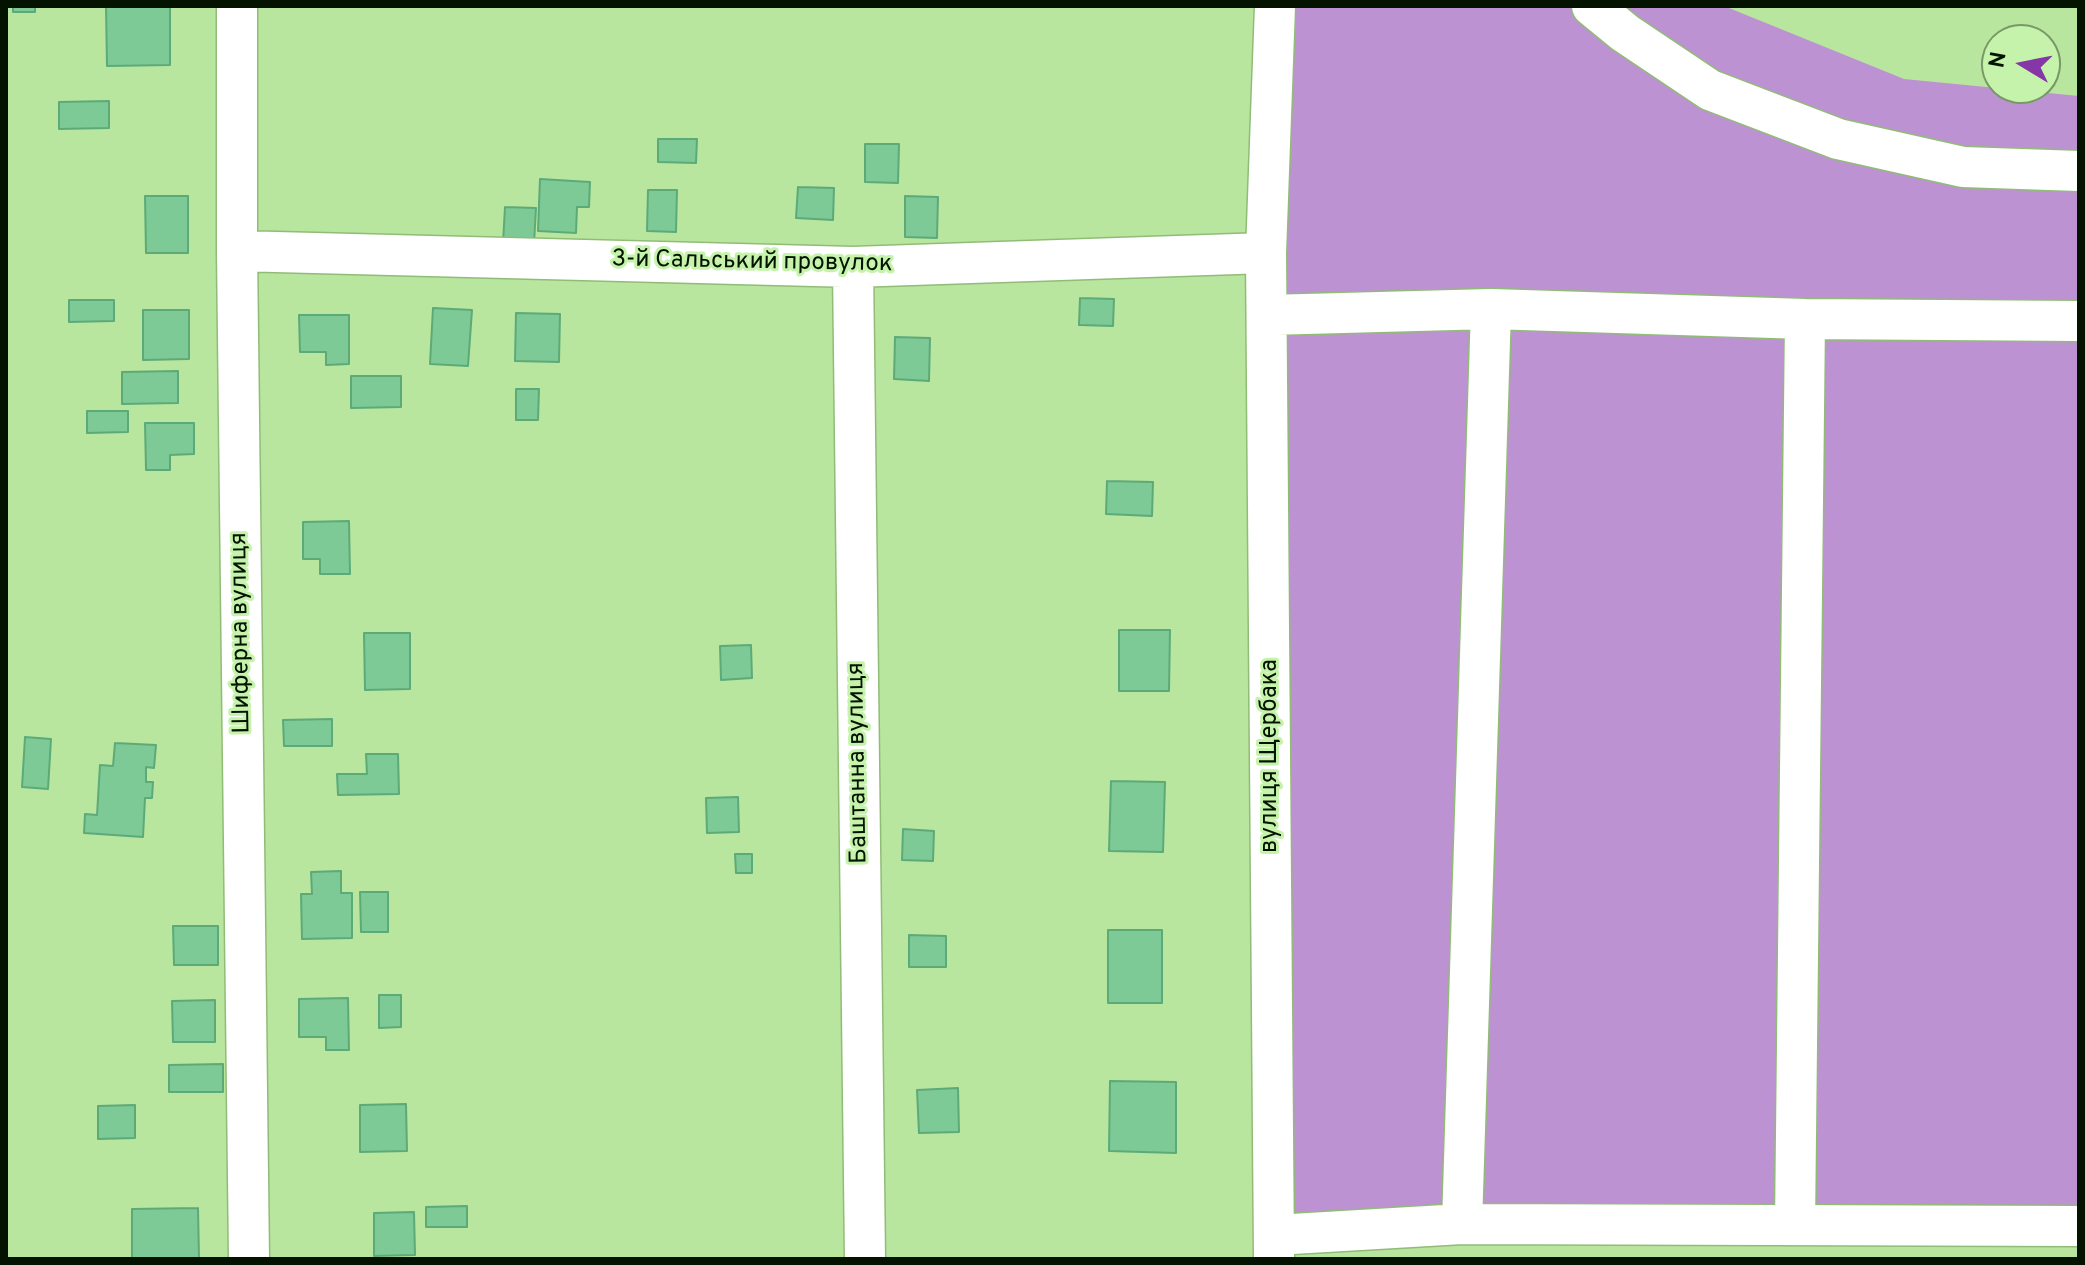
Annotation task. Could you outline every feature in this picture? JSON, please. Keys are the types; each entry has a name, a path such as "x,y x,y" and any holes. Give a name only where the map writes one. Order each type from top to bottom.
{"street":[{"name":"Шиферна вулиця","path":"237,6 249,1259"},
{"name":"вулиця Щербака","path":"1274,1247 1266,253 1275,6"},
{"path":"1592,6 1625,33 1710,90 1838,139 1963,167 2079,171"},
{"name":"3-й Сальський провулок","path":"237,251 853,267 1266,253"},
{"name":"Баштанна вулиця","path":"853,267 865,1259"},
{"path":"1462,1224 1491,309"},
{"path":"1268,315 1491,309 1805,319 2079,321"},
{"path":"1795,1225 1805,319"},
{"path":"1274,1247 1462,1224 2079,1226"}],"shaded area":[{"path":"1275,6 1724,6 1904,79 1981,86 1981,104 2061,104 2061,94 2079,96 2079,1226 1275,1235"}],"building":[{"path":"13,6 35,6 35,12 13,12"},
{"path":"106,6 170,6 170,65 107,66"},
{"path":"109,101 109,128 59,129 59,102"},
{"path":"658,139 697,139 696,163 658,162"},
{"path":"865,144 899,144 898,183 865,182"},
{"path":"540,179 590,182 589,207 577,207 576,233 538,231"},
{"path":"798,187 834,188 833,220 796,218"},
{"path":"648,190 677,190 676,232 647,231"},
{"path":"145,196 188,196 188,253 146,253"},
{"path":"905,196 938,197 937,238 905,237"},
{"path":"505,207 536,208 534,244 503,243"},
{"path":"1080,298 1114,299 1113,326 1079,325"},
{"path":"69,300 114,300 114,321 69,322"},
{"path":"433,308 472,310 468,366 430,364"},
{"path":"143,310 189,310 189,359 143,360"},
{"path":"516,313 560,314 559,362 515,361"},
{"path":"299,315 349,315 349,364 326,365 326,352 300,352"},
{"path":"895,337 930,338 929,381 894,379"},
{"path":"178,371 178,403 122,404 122,372"},
{"path":"351,376 401,376 401,407 351,408"},
{"path":"516,389 539,389 538,420 516,420"},
{"path":"87,411 128,411 128,432 87,433"},
{"path":"145,423 194,423 194,454 170,455 170,470 146,470"},
{"path":"1107,481 1153,482 1152,516 1106,514"},
{"path":"349,521 350,574 320,574 320,559 303,559 303,522"},
{"path":"1119,630 1170,630 1169,691 1119,691"},
{"path":"364,633 410,633 410,689 365,690"},
{"path":"751,645 752,678 721,680 720,646"},
{"path":"332,719 332,746 284,746 283,720"},
{"path":"25,737 51,739 48,789 22,787"},
{"path":"115,743 156,745 154,768 146,767 146,782 153,782 152,798 145,798 143,837 84,833 85,814 97,815 100,765 113,766"},
{"path":"366,754 398,754 399,794 338,795 337,774 367,774"},
{"path":"1111,781 1165,782 1163,852 1109,851"},
{"path":"738,797 739,832 707,833 706,798"},
{"path":"903,829 934,831 933,861 902,860"},
{"path":"735,854 752,854 752,873 736,873"},
{"path":"341,871 341,893 352,893 352,938 302,939 301,894 312,894 311,872"},
{"path":"360,892 388,892 388,932 361,932"},
{"path":"173,926 218,926 218,965 174,965"},
{"path":"1108,930 1162,930 1162,1003 1108,1003"},
{"path":"909,935 946,936 946,967 909,967"},
{"path":"379,995 401,995 401,1027 379,1028"},
{"path":"348,998 349,1050 326,1050 326,1037 299,1037 299,999"},
{"path":"215,1000 215,1042 173,1042 172,1001"},
{"path":"223,1064 223,1092 169,1092 169,1065"},
{"path":"1110,1081 1176,1082 1176,1153 1109,1151"},
{"path":"958,1088 959,1132 919,1133 917,1090"},
{"path":"406,1104 407,1151 360,1152 360,1105"},
{"path":"135,1105 135,1138 98,1139 98,1106"},
{"path":"467,1206 467,1227 426,1227 426,1207"},
{"path":"198,1208 199,1258 132,1259 132,1209"},
{"path":"414,1212 415,1255 374,1256 374,1213"}]}
